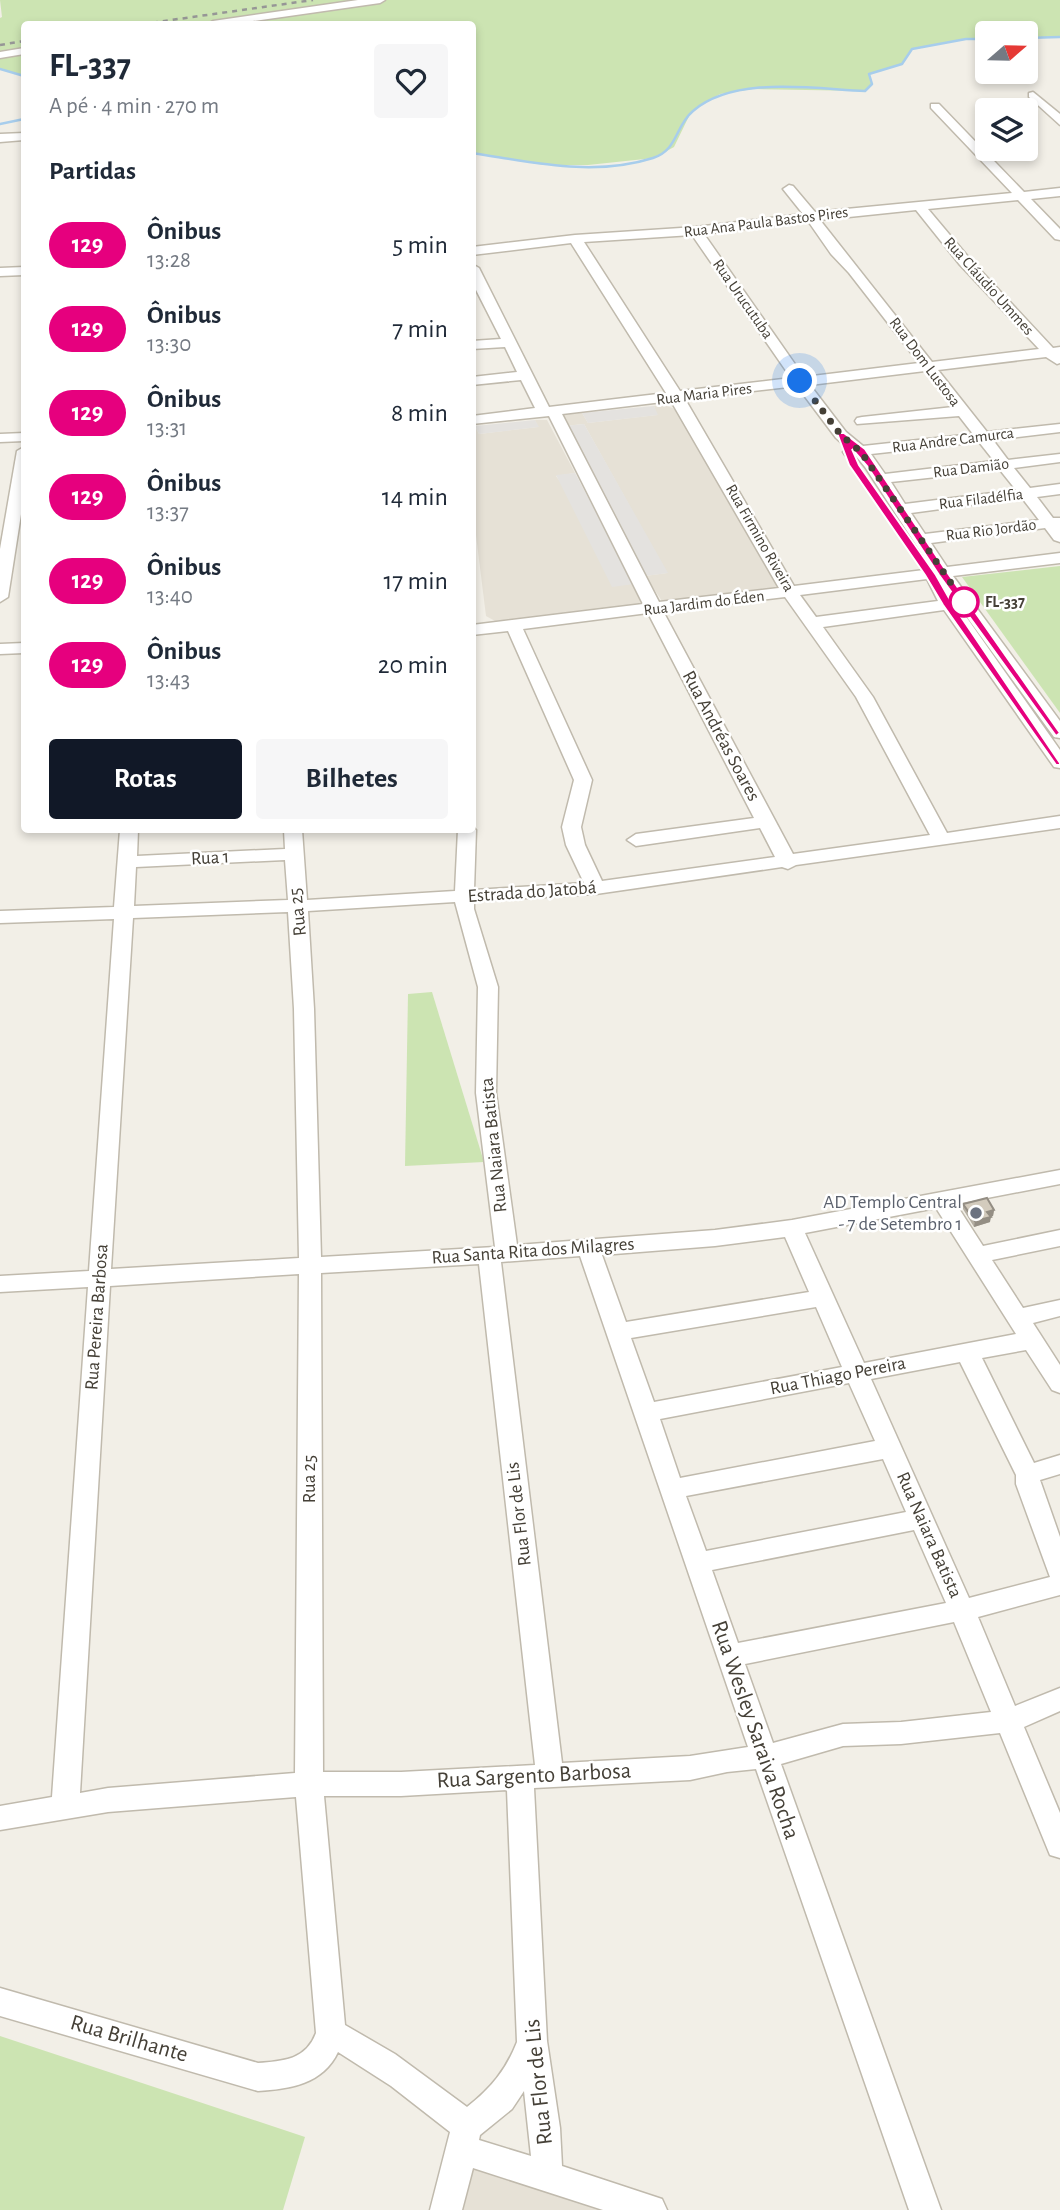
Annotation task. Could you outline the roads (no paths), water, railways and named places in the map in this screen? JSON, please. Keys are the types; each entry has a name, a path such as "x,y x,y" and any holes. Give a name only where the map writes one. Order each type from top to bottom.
{"street":[{"path":"233,21 380,0"},
{"path":"0,55 21,52"},
{"path":"1033,95 1060,121"},
{"path":"935,106 1060,236"},
{"path":"0,138 21,137"},
{"name":"Rua Dom Lustosa","path":"789,189 812,217 823,237 854,270 1026,494 1055,522 1060,537"},
{"name":"Rua Ana Paula Bastos Pires","path":"476,251 575,239 696,231 728,225 1060,192"},
{"name":"Rua Cláudio Ummes","path":"920,207 965,262 1057,357"},
{"name":"Rua Urucutuba","path":"696,231 800,381 854,452 937,574 1060,733"},
{"name":"Rua Firmino Riveira","path":"575,239 676,397 790,592 864,697 941,839"},
{"path":"0,272 21,271"},
{"path":"476,276 526,375 549,413"},
{"path":"476,345 509,342"},
{"name":"Rua Maria Pires","path":"476,420 549,413 928,365 1057,357"},
{"path":"476,381 526,375"},
{"path":"862,421 961,411"},
{"name":"Rua Andréas Soares","path":"549,413 656,609 705,710 789,863"},
{"name":"Rua Andre Camurca","path":"854,452 1060,428"},
{"path":"0,438 21,437"},
{"name":"Rua Urucutuba","path":"854,452 881,479 902,509 921,539 948,605 1060,763"},
{"name":"Rua Damião","path":"881,479 1060,458"},
{"path":"0,597 21,469"},
{"name":"Rua Filadélfia","path":"902,509 1060,489"},
{"name":"Rua Rio Jordão","path":"921,539 1055,522"},
{"name":"Rua Jardim do Éden","path":"476,630 1060,558"},
{"path":"812,624 948,605"},
{"path":"514,626 583,780 582,796 572,818 572,830 596,888"},
{"path":"0,649 21,648"},
{"path":"636,840 766,822"},
{"name":"Estrada do Jatobá","path":"0,917 296,906 596,888 789,863 1060,822"},
{"name":"Rua Pereira Barbosa","path":"65,1805 129,833"},
{"name":"Rua 25","path":"293,833 304,997 310,1266 309,1784 331,2033"},
{"name":"Rua Naiara Batista","path":"467,833 464,909 488,987 486,1093 498,1254"},
{"name":"Rua 1","path":"127,862 293,854"},
{"name":"Rua Santa Rita dos Milagres","path":"0,1283 589,1249 716,1238 792,1228 1060,1177"},
{"path":"941,1199 1060,1384"},
{"name":"Rua Naiara Batista","path":"792,1228 962,1610 1060,1846"},
{"path":"976,1255 1060,1238"},
{"name":"Rua Wesley Saraiva Rocha","path":"589,1249 764,1757 925,2210"},
{"name":"Rua Flor de Lis","path":"498,1254 550,1775"},
{"path":"617,1332 823,1298"},
{"path":"1017,1318 1060,1308"},
{"name":"Rua Thiago Pereira","path":"645,1413 1032,1340"},
{"path":"967,1352 1028,1475 1027,1484 1060,1571"},
{"path":"672,1489 890,1448"},
{"path":"1028,1475 1060,1464"},
{"path":"698,1563 922,1519"},
{"path":"729,1656 962,1610 1060,1586"},
{"name":"Rua Sargento Barbosa","path":"0,1818 65,1805 309,1784 520,1779 690,1768 727,1760 764,1757 843,1735 901,1733 1009,1721 1060,1699"},
{"name":"Rua Flor de Lis","path":"520,1779 532,2041 545,2128 547,2175"},
{"name":"Rua Brilhante","path":"0,2002 258,2077 292,2075 310,2066 326,2051 331,2033"},
{"path":"331,2033 371,2053 397,2071 473,2153 651,2210"},
{"path":"446,2210 464,2141 522,2070 532,2041"}],"waterway":[{"path":"1038,38 1060,37"},
{"path":"476,154 562,166 630,164 661,154 672,144 693,111 730,92 776,87 865,91 872,84 869,74 902,64 912,49 975,39"},
{"path":"0,69 21,75"},
{"path":"0,124 21,120"}],"railway":[{"path":"164,21 313,0"},
{"path":"0,45 21,42"}],"place":[{"name":"FL-337","path":"964,602"},
{"name":"AD Templo Central - 7 de Setembro 1","path":"976,1213"}]}
